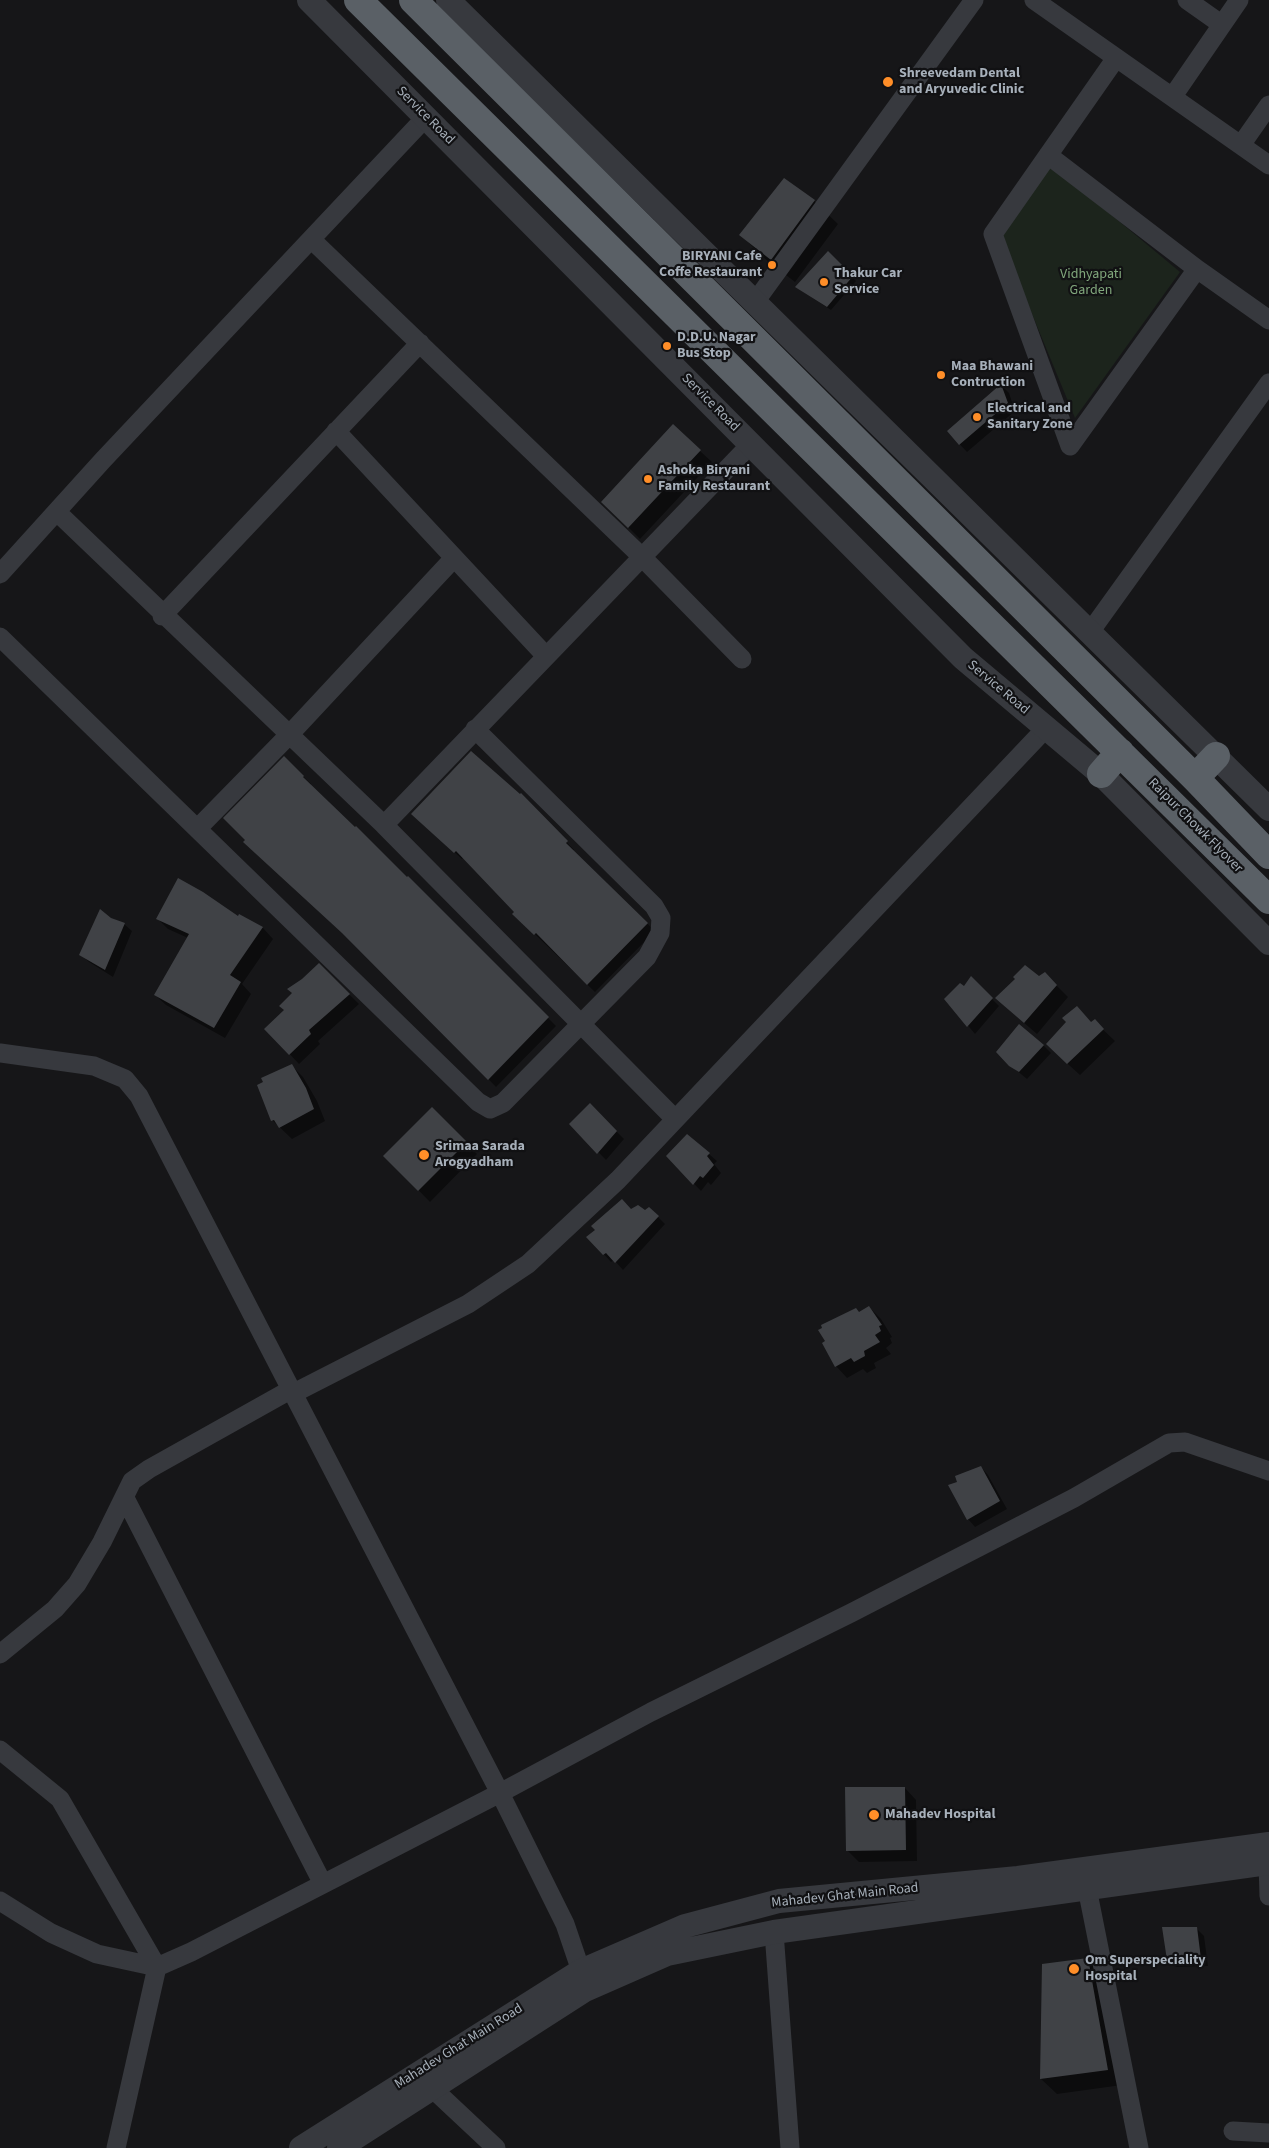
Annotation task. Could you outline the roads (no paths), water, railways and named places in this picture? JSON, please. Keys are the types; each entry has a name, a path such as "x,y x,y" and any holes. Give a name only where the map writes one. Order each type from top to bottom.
{"highway":[{"name":"Raipur Chowk Flyover","path":"358,0 1269,900"},
{"path":"413,0 1195,778 1269,855"},
{"path":"1100,774 1120,752"},
{"path":"1195,778 1216,756"}],"street":[{"name":"Service Road","path":"308,0 963,658 1100,774 1269,943"},
{"path":"448,0 1269,809"},
{"path":"755,302 974,0"},
{"path":"1034,0 1269,165"},
{"path":"1187,0 1222,24"},
{"path":"1173,96 1239,0"},
{"path":"1116,58 993,234 1070,446 1197,269"},
{"path":"1241,144 1269,105"},
{"path":"0,574 103,460 426,117"},
{"path":"1048,155 1197,269 1269,320"},
{"path":"312,240 642,556 742,659"},
{"path":"162,616 420,343"},
{"path":"1090,632 1269,383"},
{"path":"336,431 545,655"},
{"path":"384,825 545,655 751,444"},
{"path":"57,512 162,616 384,825 674,1118"},
{"path":"198,828 289,736 454,558"},
{"path":"0,637 478,1102 490,1109 504,1104 647,957 660,933 661,918 654,906 475,729"},
{"path":"0,1654 55,1608 77,1584 102,1542 132,1481 149,1469 291,1392 468,1304 528,1264 618,1180 674,1118 840,947 1046,728"},
{"path":"0,1053 94,1066 126,1079 140,1096 291,1392 500,1793 565,1924 581,1971"},
{"path":"0,1902 50,1933 97,1954 158,1967 192,1952 500,1793 651,1712 852,1613 1074,1498 1169,1444 1185,1442 1269,1471"},
{"path":"125,1498 323,1884"},
{"path":"0,1750 60,1799 158,1967 116,2148"},
{"path":"339,2148 585,1990 667,1954 774,1932 1087,1888 1269,1857 1269,1896"},
{"name":"Mahadev Ghat Main Road","path":"301,2148 581,1971 685,1926 779,1901 1018,1878 1269,1857"},
{"path":"1087,1888 1139,2148"},
{"path":"774,1932 790,2148"},
{"path":"432,2088 496,2148"},
{"path":"1233,2131 1269,2133"}],"place":[{"name":"Shreevedam Dental and Aryuvedic Clinic","path":"888,82"},
{"name":"BIRYANI Cafe Coffe Restaurant","path":"772,265"},
{"name":"Thakur Car Service","path":"824,282"},
{"name":"D.D.U. Nagar Bus Stop","path":"667,346"},
{"name":"Maa Bhawani Contruction","path":"941,375"},
{"name":"Electrical and Sanitary Zone","path":"977,417"},
{"name":"Ashoka Biryani Family Restaurant","path":"648,479"},
{"name":"Srimaa Sarada Arogyadham","path":"424,1155"},
{"name":"Mahadev Hospital","path":"874,1815"},
{"name":"Om Superspeciality Hospital","path":"1074,1969"}],"park label":[{"name":"Vidhyapati Garden","path":"1091,284"}]}
